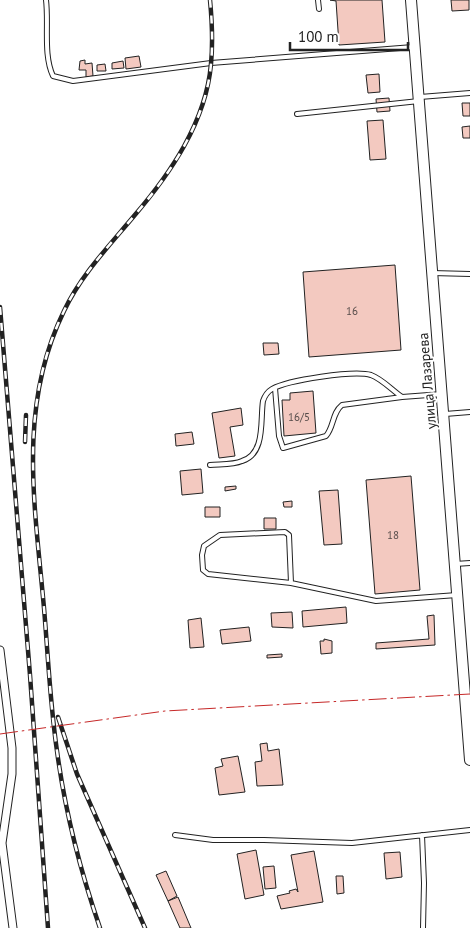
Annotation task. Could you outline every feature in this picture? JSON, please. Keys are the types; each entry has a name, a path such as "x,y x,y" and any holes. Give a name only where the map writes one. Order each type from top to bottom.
{"main road":[{"name":"улица Лазарева","path":"412,0 457,595 468,711 470,760"}],"street":[{"path":"0,650 12,748 12,774 2,844 13,928"}],"lane":[{"path":"46,0 49,22 47,60 49,68 53,76 73,82 211,63 415,47"},
{"path":"318,0 319,9"},
{"path":"297,114 470,93"},
{"path":"432,273 470,274"},
{"path":"210,465 242,462 249,458 258,446 265,394 275,388 311,378 363,374 378,379 402,397"},
{"path":"275,388 279,436 283,448 326,436 332,426 336,412 342,405 442,394"},
{"path":"444,414 470,412"},
{"path":"291,583 289,535 285,532 220,535 204,546 202,555 203,570 208,574 291,583 376,601 457,595"},
{"path":"455,564 470,563"},
{"path":"175,835 213,840 352,843 470,830"},
{"path":"422,835 423,928"}],"building":[{"path":"330,0 382,0 385,42 339,45 336,1"},
{"path":"451,0 469,0 469,10 452,11"},
{"path":"139,56 141,67 126,69 125,58"},
{"path":"85,60 85,64 92,63 93,76 86,77 86,70 79,70 80,61"},
{"path":"123,61 124,68 112,69 112,63"},
{"path":"105,64 106,71 97,71 97,65"},
{"path":"379,74 380,92 368,93 366,75"},
{"path":"389,98 390,111 377,112 376,99"},
{"path":"462,103 470,103 470,116 463,116"},
{"path":"383,120 386,159 370,160 367,121"},
{"path":"470,126 470,138 463,138 462,127"},
{"path":"395,265 401,350 309,357 303,272"},
{"path":"263,343 278,343 279,354 264,355"},
{"path":"313,391 316,433 284,436 282,400 290,400 290,393"},
{"path":"241,408 243,425 230,427 235,456 219,458 212,413"},
{"path":"192,432 194,444 176,446 175,434"},
{"path":"201,469 203,493 182,495 180,471"},
{"path":"411,476 420,590 375,594 366,480"},
{"path":"236,486 236,489 225,491 225,487"},
{"path":"338,490 342,544 324,545 319,491"},
{"path":"292,501 292,507 284,507 283,502"},
{"path":"205,507 220,507 220,517 205,517"},
{"path":"264,518 276,518 276,529 264,529"},
{"path":"346,607 347,623 303,627 302,611"},
{"path":"292,612 293,628 272,627 271,613"},
{"path":"434,615 435,645 376,649 376,643 429,639 427,616"},
{"path":"201,618 204,647 190,648 188,620"},
{"path":"249,627 251,641 222,644 220,630"},
{"path":"324,639 332,641 332,653 321,654 320,641 324,641"},
{"path":"282,654 282,657 267,658 267,655"},
{"path":"267,743 268,751 279,749 283,785 257,786 255,762 262,761 260,744"},
{"path":"238,756 245,792 219,795 215,768 223,766 221,759"},
{"path":"256,850 264,895 245,899 237,854"},
{"path":"314,851 323,902 281,909 277,896 290,893 289,891 296,889 298,892 291,855"},
{"path":"400,852 402,877 386,879 384,853"},
{"path":"274,866 276,888 265,889 263,867"},
{"path":"166,871 177,896 168,901 156,875"},
{"path":"336,876 343,876 344,893 337,894"},
{"path":"178,897 191,928 180,928 168,901"}],"railway":[{"path":"100,928 74,840 60,773 51,697 34,495 33,457 35,420 40,384 49,347 71,298 96,261 161,183 194,127 208,85 211,64 210,0"},
{"path":"0,307 30,675 48,928"},
{"path":"25,442 26,415"},
{"path":"58,717 77,774 145,928"}],"power":[{"path":"0,734 165,711 470,694"}]}
